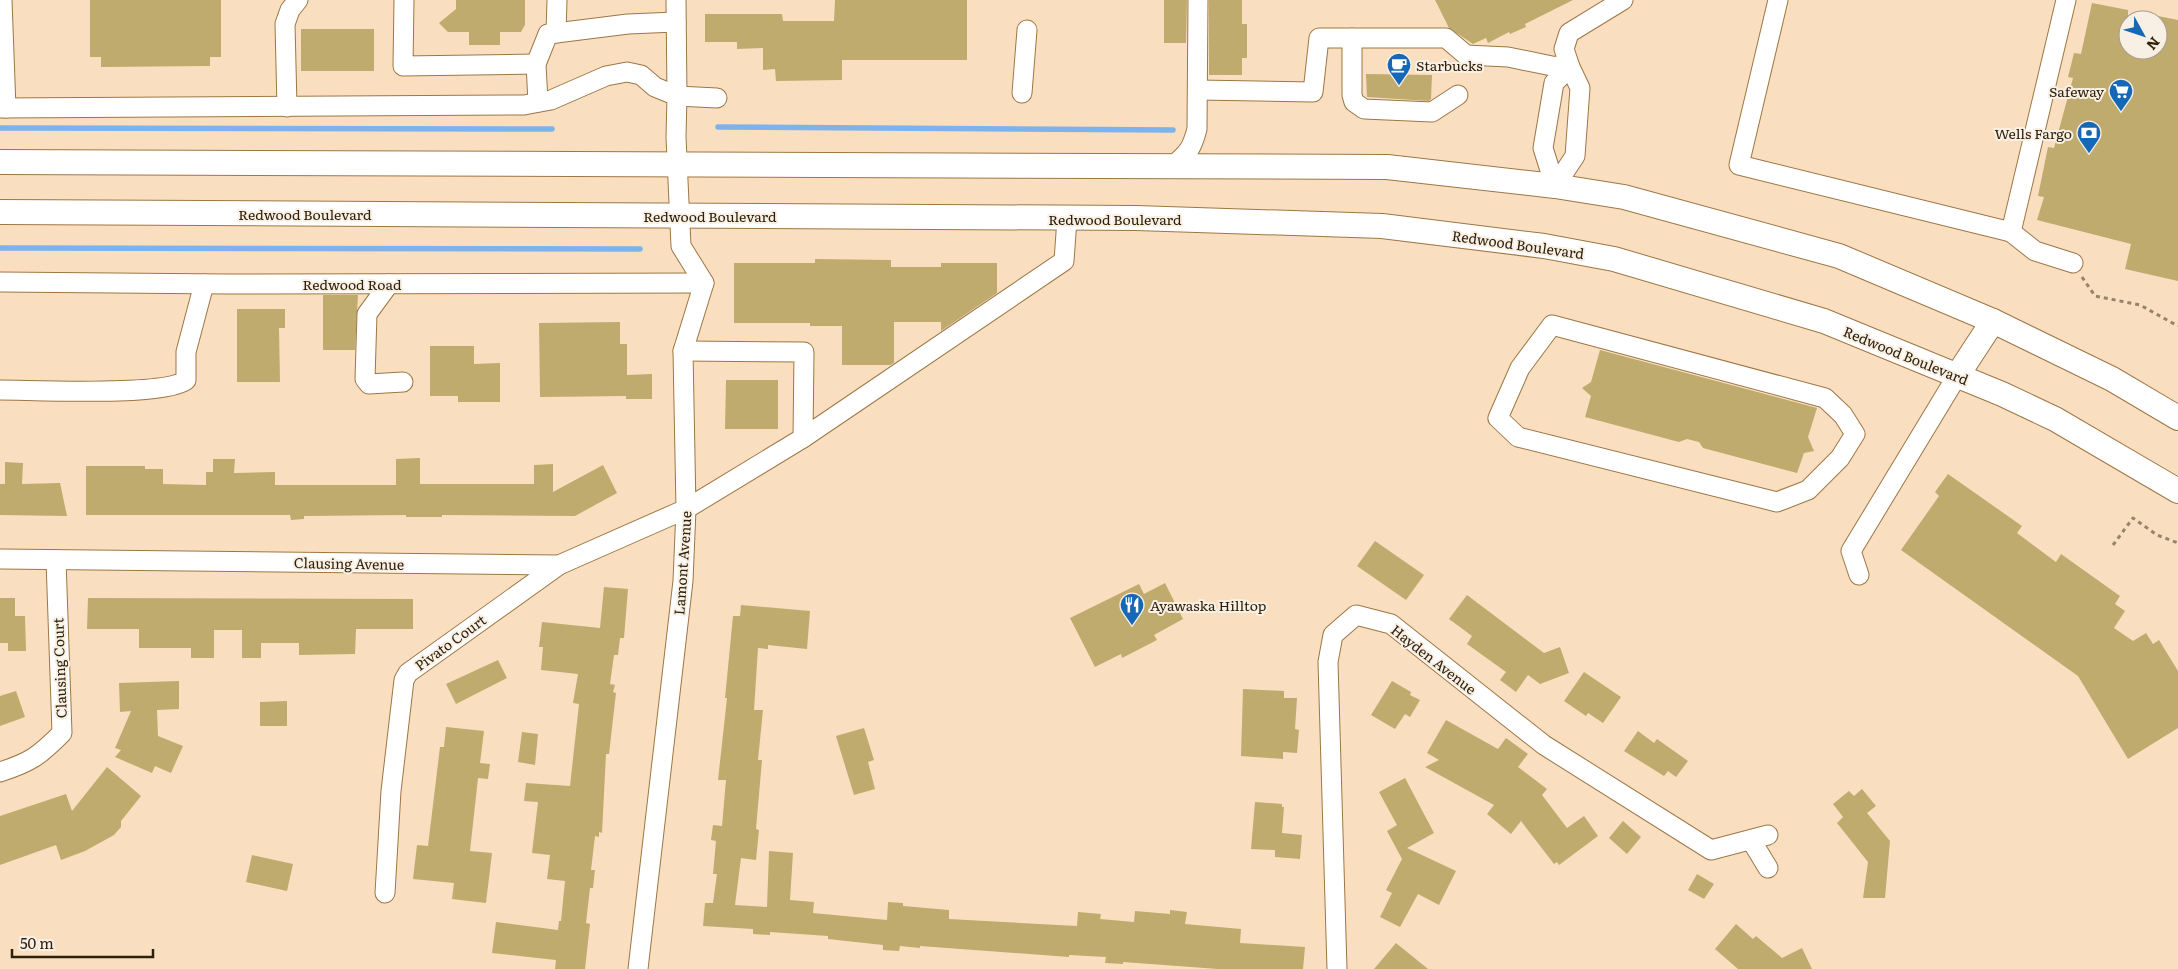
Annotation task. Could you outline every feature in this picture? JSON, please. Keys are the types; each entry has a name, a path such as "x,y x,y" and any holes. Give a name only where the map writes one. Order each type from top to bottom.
{"main road":[{"path":"0,162 1387,167 1555,186 1624,197 1839,256 1993,321 2112,379 2178,418"},
{"name":"Redwood Boulevard","path":"0,212 1136,218 1382,226 1553,248 1614,258 1824,322 2002,394 2055,419 2178,491"},
{"path":"1957,376 1993,321"},
{"path":"2112,379 2162,395 2178,398"}],"street":[{"path":"2,0 3,108 453,107 524,105 551,100 606,76 627,72 641,75 655,87 677,96 717,98"},
{"path":"287,107 285,24 290,10 298,0"},
{"path":"404,0 403,66 536,64"},
{"path":"556,33 557,0"},
{"path":"676,0 676,165 681,246 704,284"},
{"path":"1174,165 1188,154 1197,129 1198,0"},
{"path":"1555,186 1575,156 1580,88 1564,49 1569,33 1624,0"},
{"path":"1778,0 1738,165 2011,232 2035,251 2073,264"},
{"path":"2011,232 2066,0"},
{"path":"538,102 536,64 548,34 628,24 676,22"},
{"path":"1022,93 1026,30"},
{"path":"1198,90 1313,92 1319,38 1446,38 1466,55 1508,57 1552,66 1570,67"},
{"path":"1352,38 1352,95 1354,102 1364,109 1432,112 1458,95"},
{"path":"1555,186 1543,148 1554,82 1570,67"},
{"name":"Clausing Avenue","path":"0,559 559,565 686,509 802,438 1064,261 1067,219"},
{"name":"Redwood Road","path":"0,282 704,284"},
{"path":"0,390 146,391 180,385 186,380 186,352 204,284"},
{"path":"217,298 240,284"},
{"path":"299,295 321,284"},
{"path":"390,284 368,314 365,379 369,384 403,382"},
{"name":"Lamont Avenue","path":"638,969 684,580 686,509 683,351 704,284"},
{"path":"1552,325 1825,398 1843,416 1855,434 1840,458 1808,490 1777,502 1518,437 1498,418 1520,368 1552,325"},
{"path":"683,351 804,352 802,438"},
{"path":"1858,575 1851,551 1957,376"},
{"name":"Clausing Court","path":"0,772 21,765 41,754 62,732 56,560"},
{"name":"Pivato Court","path":"386,893 394,772 404,680 408,673 559,565"},
{"name":"Hayden Avenue","path":"1337,969 1328,662 1333,635 1356,615 1391,624 1544,745 1711,850 1760,837 1768,868"}],"path":[{"path":"2073,264 2095,296 2140,305 2178,326"},
{"path":"2113,545 2133,518 2157,535 2178,543"}],"building":[{"path":"90,0 221,0 221,57 210,57 210,66 101,67 101,57 90,57"},
{"path":"456,0 525,0 525,25 521,32 500,32 500,45 469,45 469,32 448,32 439,23 456,9"},
{"path":"835,0 967,0 967,60 842,60 842,80 776,81 775,69 763,70 763,48 737,49 737,42 705,42 705,14 782,14 783,21 834,21"},
{"path":"1164,0 1187,0 1186,43 1164,43"},
{"path":"1209,0 1242,0 1242,24 1247,24 1247,58 1242,58 1242,75 1209,75"},
{"path":"1435,0 1573,0 1525,24 1526,27 1510,34 1509,32 1488,43 1486,38 1473,44 1449,28"},
{"name":"Safeway","path":"2092,3 2128,10 2118,10 2118,60 2168,60 2168,18 2178,20 2178,281 2125,269 2131,244 2037,220 2044,197 2038,196 2048,147 2054,148 2073,78 2068,77 2074,53 2081,54"},
{"path":"301,29 374,29 374,71 301,71"},
{"name":"Starbucks","path":"1366,74 1432,75 1431,99 1429,101 1367,97"},
{"path":"815,259 891,260 891,267 941,267 941,263 997,263 997,293 941,331 941,322 894,322 894,363 890,365 842,365 842,326 810,326 810,323 734,323 734,263 815,263"},
{"path":"323,295 358,295 355,350 323,350"},
{"path":"237,309 285,309 285,328 279,328 280,382 237,382"},
{"path":"620,322 620,344 627,344 627,375 652,374 652,399 626,399 626,396 540,397 539,323"},
{"path":"430,346 474,346 474,364 500,363 500,402 458,402 458,396 430,396"},
{"path":"1600,350 1817,408 1808,437 1814,451 1804,453 1797,473 1703,448 1699,442 1687,439 1679,442 1585,417 1591,396 1582,388 1591,382"},
{"path":"726,380 778,380 778,429 725,429"},
{"path":"420,458 420,484 534,484 534,465 553,464 553,492 603,465 617,493 575,516 304,516 304,519 291,520 290,515 86,515 86,466 145,466 145,469 163,469 163,484 206,485 206,472 213,472 213,459 235,459 234,473 275,472 275,485 396,485 396,459"},
{"path":"5,462 23,463 22,484 60,483 67,516 0,515 0,484 5,484"},
{"path":"1948,474 2022,526 2017,533 2056,562 2061,554 2120,596 2115,604 2125,611 2114,628 2133,641 2146,633 2153,644 2159,640 2178,671 2178,728 2128,759 2078,676 1901,550 1939,496 1935,492"},
{"path":"1375,541 1424,575 1406,600 1357,566"},
{"path":"1165,583 1183,619 1154,635 1157,640 1122,658 1121,654 1095,667 1070,618 1139,584 1144,594"},
{"path":"604,587 628,589 624,638 620,638 618,655 614,655 610,684 615,685 613,692 616,693 609,754 606,754 602,833 599,832 599,837 595,836 591,870 595,870 593,888 590,888 586,923 590,924 585,969 555,969 556,960 492,953 496,922 558,930 559,921 561,921 565,881 547,879 550,855 532,853 538,802 524,801 526,783 570,786 579,704 573,703 578,674 541,670 543,647 539,647 542,622 600,628"},
{"path":"1467,595 1544,653 1560,647 1569,673 1540,684 1528,675 1516,692 1500,680 1506,672 1467,644 1472,636 1449,619"},
{"path":"0,598 15,598 15,616 25,616 26,651 8,651 8,643 0,643"},
{"path":"88,598 413,599 413,629 356,629 355,654 299,655 299,643 261,643 261,658 242,658 242,630 214,630 214,658 191,658 191,648 139,648 139,629 87,629"},
{"path":"741,605 810,611 807,649 768,645 768,649 758,648 754,710 763,710 758,760 762,760 756,829 759,830 756,860 741,858 735,905 767,907 769,851 793,853 790,900 814,902 813,913 887,920 888,902 903,903 903,906 949,910 949,919 1077,926 1078,912 1101,914 1100,919 1134,922 1135,911 1170,914 1170,910 1187,912 1185,924 1241,929 1240,943 1305,947 1303,969 1218,969 1123,962 1123,964 1105,963 1106,957 1069,955 1069,957 920,946 920,948 900,946 899,951 883,950 883,945 828,939 828,936 770,932 770,935 753,934 753,929 703,926 705,903 713,903 717,874 713,874 716,841 711,840 713,825 722,826 726,780 718,780 727,698 725,698 733,616 740,616"},
{"path":"498,660 507,678 456,704 446,684"},
{"path":"1584,672 1621,697 1603,723 1588,713 1586,716 1564,701"},
{"path":"179,681 179,709 157,710 158,736 183,746 171,773 155,766 152,773 115,757 121,750 115,748 131,711 120,712 119,683"},
{"path":"1392,681 1411,692 1410,695 1420,700 1410,717 1405,714 1395,729 1371,715"},
{"path":"1243,689 1284,691 1284,698 1297,698 1295,729 1299,730 1297,753 1283,752 1283,759 1241,756"},
{"path":"16,691 25,717 0,726 0,696"},
{"path":"287,701 287,726 260,726 260,702"},
{"path":"1446,720 1498,749 1506,738 1528,754 1518,767 1547,789 1542,795 1567,828 1584,816 1598,836 1559,865 1557,862 1554,864 1521,821 1511,834 1487,814 1494,805 1425,767 1439,760 1427,753"},
{"path":"446,727 484,731 480,763 490,764 488,779 478,778 470,851 492,853 486,903 452,899 454,883 413,879 417,845 428,846 440,747 444,747"},
{"path":"864,728 874,760 868,762 875,789 854,795 836,736"},
{"path":"1638,731 1654,743 1657,739 1688,761 1676,777 1668,771 1664,776 1624,751"},
{"path":"522,732 538,734 535,765 518,762"},
{"path":"107,767 141,796 121,821 121,827 114,835 85,851 61,860 56,845 0,865 0,816 66,794 72,811"},
{"path":"1405,778 1434,833 1407,848 1456,871 1439,905 1418,894 1400,927 1380,917 1392,893 1386,890 1402,859 1387,831 1397,825 1379,792"},
{"path":"1862,789 1876,806 1867,813 1890,841 1885,898 1863,898 1868,862 1837,823 1843,817 1833,804 1849,791 1854,796"},
{"path":"1255,802 1282,804 1282,807 1284,807 1282,833 1302,835 1300,859 1275,857 1275,850 1251,849"},
{"path":"1623,821 1641,837 1627,854 1609,838"},
{"path":"252,855 293,864 287,891 246,882"},
{"path":"1697,874 1714,884 1704,899 1688,890"},
{"path":"1736,924 1753,939 1756,936 1782,958 1802,948 1812,969 1738,969 1715,949"},
{"path":"1396,943 1428,969 1374,969"}],"waterway":[{"path":"718,127 1173,130"},
{"path":"0,128 552,129"},
{"path":"0,248 640,249"}],"place":[{"name":"Starbucks","path":"1399,86"},
{"name":"Safeway","path":"2121,112"},
{"name":"Wells Fargo","path":"2089,154"},
{"name":"Ayawaska Hilltop","path":"1132,626"}]}
